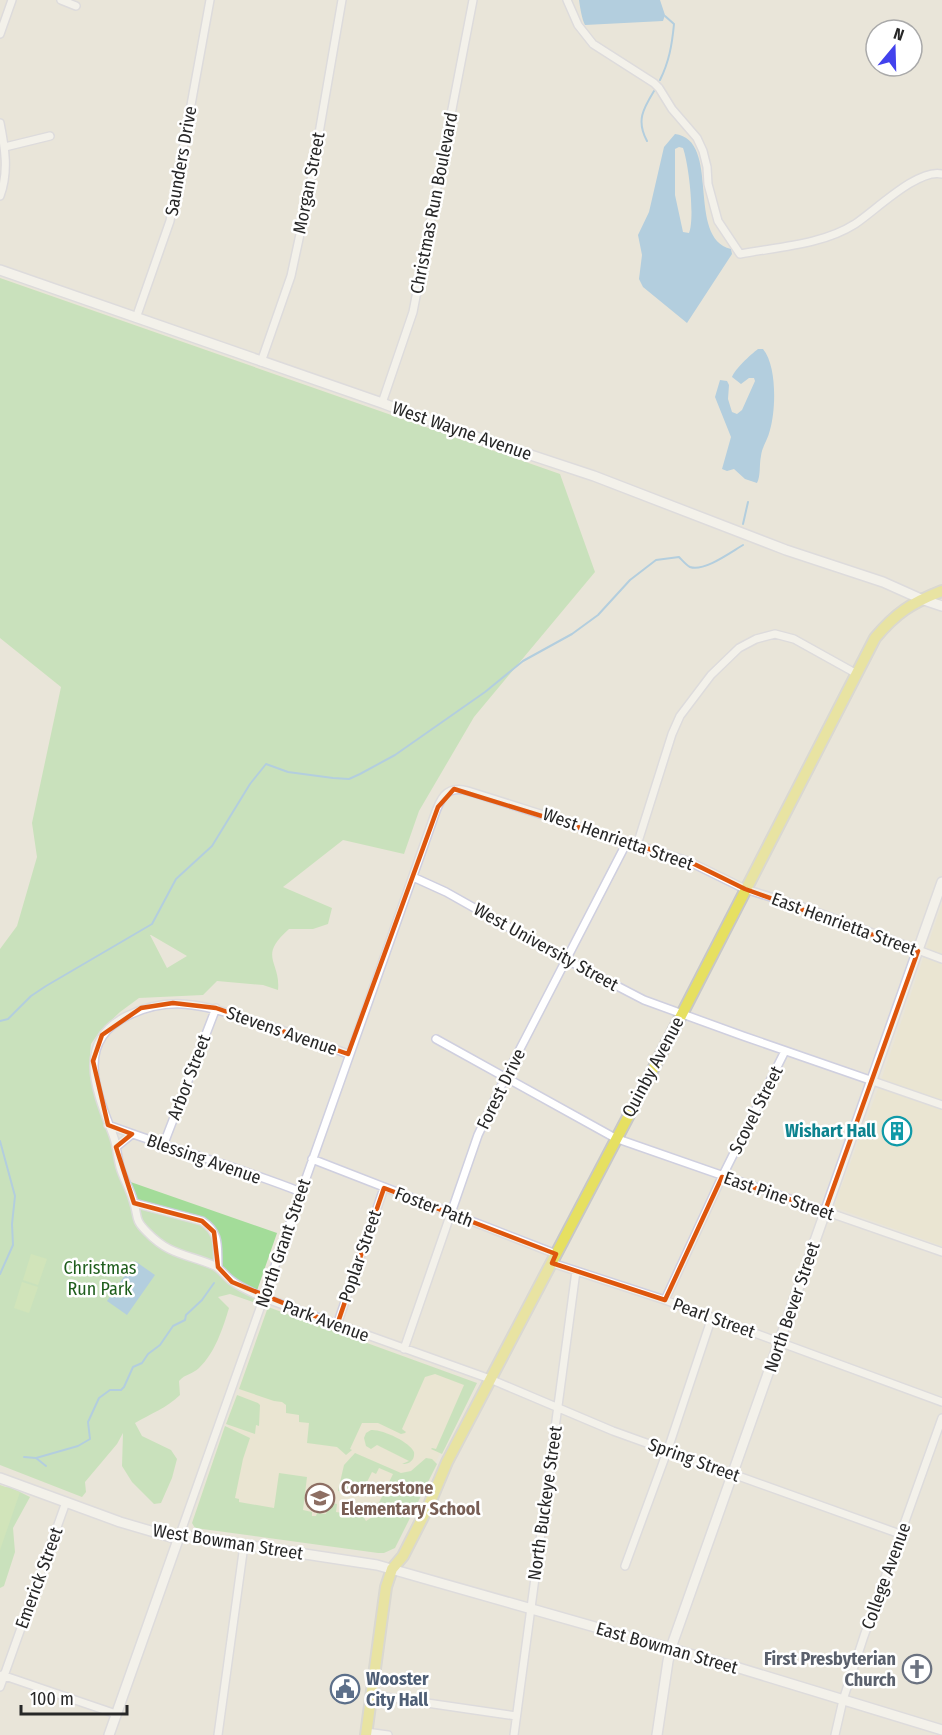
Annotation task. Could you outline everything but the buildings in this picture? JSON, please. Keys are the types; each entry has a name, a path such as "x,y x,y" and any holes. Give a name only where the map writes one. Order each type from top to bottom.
{"main road":[{"name":"Quinby Avenue","path":"392,1569 403,1556 441,1481 447,1462 682,1014 868,649 895,615 921,599 942,591"},
{"path":"366,1734 386,1587 392,1569"}],"street":[{"path":"0,34 12,0"},
{"path":"61,0 76,6"},
{"name":"Saunders Drive","path":"136,318 170,221 210,0"},
{"name":"Morgan Street","path":"261,362 291,276 308,197 342,0"},
{"name":"Christmas Run Boulevard","path":"382,403 413,312 473,0"},
{"path":"567,0 578,26 593,44 654,83 672,109 691,130 704,151 708,184 718,221 740,254 837,235 915,181 938,173 942,174"},
{"path":"0,123 6,175 0,196"},
{"path":"4,147 50,136"},
{"name":"West Wayne Avenue","path":"0,270 443,426 594,476 786,550 883,582 942,606"},
{"path":"637,845 672,734 680,716 711,675 739,648 756,639 775,634 794,639 857,674"},
{"name":"North Grant Street","path":"109,1735 348,1054 443,796 459,788 487,797"},
{"name":"West Henrietta Street","path":"487,797 688,861 745,889"},
{"name":"Forest Drive","path":"404,1349 478,1135 627,842"},
{"name":"West University Street","path":"413,877 446,892 644,1000 942,1105"},
{"name":"North Bever Street","path":"657,1735 671,1649 942,882"},
{"name":"East Henrietta Street","path":"745,889 806,908 942,959"},
{"name":"Stevens Avenue","path":"108,1125 95,1079 93,1061 96,1047 102,1035 122,1018 141,1008 173,1003 216,1008 348,1054"},
{"name":"Arbor Street","path":"163,1146 216,1008"},
{"name":"East Pine Street","path":"436,1039 615,1138 942,1252"},
{"name":"Scovel Street","path":"665,1300 722,1177 785,1051"},
{"name":"Blessing Avenue","path":"108,1125 163,1146 301,1192"},
{"name":"Park Avenue","path":"108,1125 134,1203 136,1221 157,1242 186,1257 218,1268 232,1282 264,1298 490,1379"},
{"path":"116,1147 132,1134"},
{"name":"Foster Path","path":"312,1159 451,1212 554,1259"},
{"name":"Poplar Street","path":"337,1325 384,1188"},
{"path":"134,1203 202,1221 210,1226 217,1239 218,1268"},
{"name":"Pearl Street","path":"554,1259 576,1271 665,1300 942,1402"},
{"name":"North Buckeye Street","path":"514,1735 576,1271"},
{"path":"625,1566 668,1449 712,1317"},
{"name":"Spring Street","path":"490,1379 613,1431 900,1534"},
{"name":"College Avenue","path":"835,1735 843,1700 942,1418"},
{"name":"West Bowman Street","path":"0,1478 120,1522 171,1537 187,1536 392,1569"},
{"name":"Emerick Street","path":"0,1688 2,1675 66,1502"},
{"path":"218,1735 244,1545"},
{"name":"East Bowman Street","path":"392,1569 531,1605 942,1730"},
{"path":"2,1675 116,1714"},
{"path":"372,1695 516,1716"},
{"path":"366,1734 388,1735"}],"highlighted area":[{"path":"454,789 688,861 745,889 918,951 825,1211 722,1177 665,1300 552,1263 556,1254 384,1188 337,1325 232,1282 218,1267 214,1232 202,1221 134,1203 116,1147 132,1134 108,1125 93,1061 102,1035 141,1008 173,1003 216,1008 348,1054 438,807"}],"shaded area":[{"path":"942,904 942,1246 834,1207 878,1089"},
{"path":"269,1309 475,1384 393,1547 193,1525"}],"green space":[{"name":"Christmas Run Park","path":"0,278 560,474 595,572 474,717 419,811 404,854 343,840 283,887 332,908 328,924 313,929 289,929 279,938 272,953 278,990 263,985 217,981 203,995 139,998 100,1031 91,1044 90,1054 95,1079 122,1179 277,1233 253,1302 230,1294 218,1297 229,1308 210,1355 197,1370 179,1381 180,1395 175,1400 135,1423 142,1436 171,1450 177,1459 161,1503 154,1504 132,1482 122,1466 123,1433 117,1444 85,1482 86,1492 82,1497 0,1465 0,949 17,926 37,857 32,823 61,687 0,638","holes":["151,935 187,956 167,968"]},
{"path":"31,1254 47,1259 38,1285 23,1280"},
{"path":"22,1282 38,1287 29,1313 14,1308"},
{"path":"268,1307 477,1383 442,1454 431,1449 436,1449 464,1385 435,1374 425,1377 402,1429 405,1433 401,1434 378,1423 362,1423 350,1449 352,1450 346,1455 337,1447 307,1443 309,1423 299,1422 299,1415 286,1413 286,1405 282,1402 239,1389"},
{"path":"237,1395 260,1405 259,1426 256,1425 255,1434 226,1424"},
{"path":"225,1426 250,1438 235,1498 239,1499 239,1502 274,1508 279,1473 307,1477 303,1510 312,1512 312,1516 316,1516 317,1513 326,1514 328,1503 337,1504 336,1512 363,1516 366,1521 377,1514 375,1511 393,1474 379,1468 376,1474 372,1472 359,1494 338,1491 344,1465 355,1453 401,1473 411,1471 426,1458 432,1459 437,1464 395,1548 384,1553 195,1528 192,1523"},
{"path":"371,1430 402,1440 414,1452 413,1459 410,1462 402,1464 409,1461 377,1445 371,1449 366,1446 364,1438"},
{"path":"0,1485 20,1492 0,1550"},
{"path":"10,1487 30,1497 13,1528 15,1552 4,1586 0,1588 0,1488"}],"water":[{"path":"579,0 660,0 665,15 663,21 585,25"},
{"path":"675,134 689,140 697,153 701,170 709,227 717,241 731,249 732,254 687,323 643,287 639,279 642,255 638,235 649,212 664,147","holes":["683,148 690,191 691,226 689,233 683,232 675,195 675,149"]},
{"path":"758,349 763,349 768,356 773,377 774,400 772,421 760,459 757,483 745,479 734,469 727,471 722,469 731,437 715,397 720,380 727,381 728,399 732,412 737,414 742,410 755,381 754,378 749,378 741,384 732,377 739,366"},
{"path":"135,1261 155,1275 127,1315 107,1301"}],"waterway":[{"path":"660,80 670,53 674,24 665,16"},
{"path":"647,141 641,121 654,91"},
{"path":"743,524 748,502"},
{"path":"0,1021 8,1019 31,996 46,986 152,924 176,879 212,846 250,784 266,764 288,772 333,778 349,779 360,774 395,755 485,692 523,661 572,634 598,615 630,580 656,560 679,557 690,567 702,567 743,545"},
{"path":"0,1141 15,1196 12,1224 13,1245 0,1274"},
{"path":"36,1458 78,1446 90,1439 88,1422 99,1398 110,1390 121,1390 133,1367 142,1363 148,1354 160,1345 173,1326 185,1320 186,1315 202,1300 214,1283"},
{"path":"24,1457 36,1458 46,1466"}],"place":[{"name":"Wishart Hall","path":"897,1131"},
{"name":"Cornerstone Elementary School","path":"320,1498"},
{"name":"First Presbyterian Church","path":"917,1669"},
{"name":"Wooster City Hall","path":"345,1689"}]}
